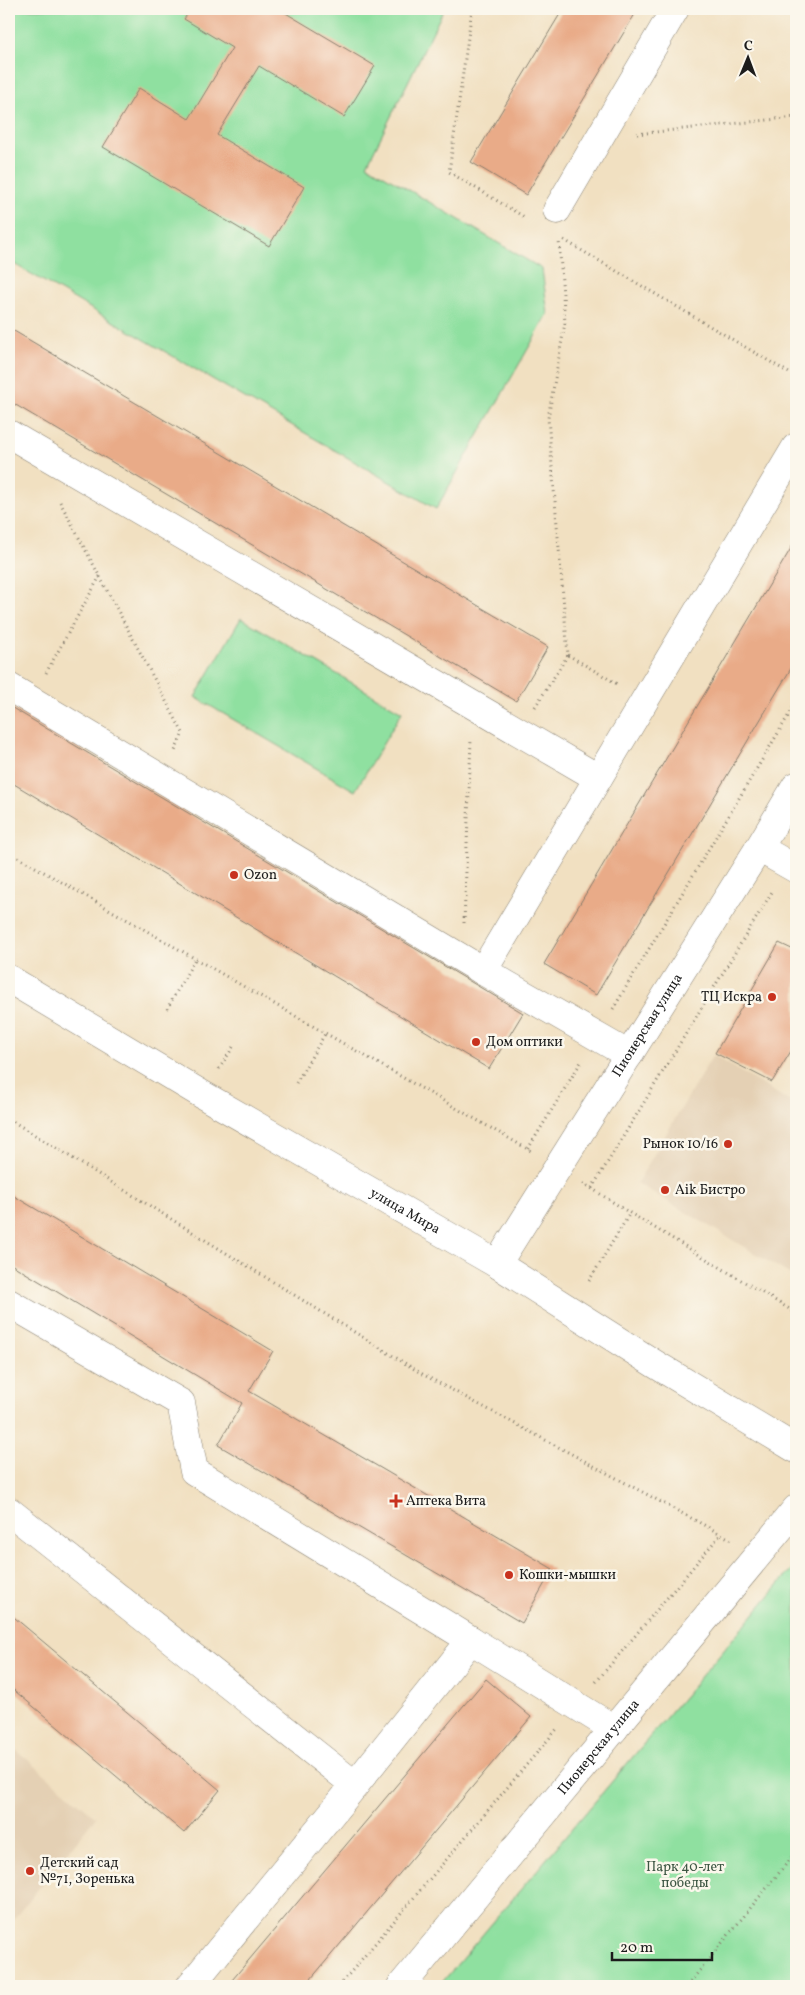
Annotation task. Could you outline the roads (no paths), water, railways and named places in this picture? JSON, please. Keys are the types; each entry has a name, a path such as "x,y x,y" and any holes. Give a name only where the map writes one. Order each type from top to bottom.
{"street":[{"path":"557,210 675,9"},
{"path":"9,434 598,778"},
{"path":"473,965 598,778 796,447"},
{"path":"9,687 473,965 629,1054"},
{"name":"Пионерская улица","path":"497,1264 759,848 796,786"},
{"path":"759,848 792,866"},
{"name":"улица Мира","path":"9,979 203,1095 497,1264 796,1449"},
{"path":"9,1303 181,1403 194,1471 614,1729"},
{"name":"Пионерская улица","path":"401,1986 796,1509"},
{"path":"9,1511 355,1785"},
{"path":"190,1986 471,1640"}],"place":[{"name":"Ozon","path":"234,875"},
{"name":"ТЦ Искра","path":"772,997"},
{"name":"Дом оптики","path":"476,1042"},
{"name":"Рынок 10/16","path":"728,1144"},
{"name":"Aik Бистро","path":"665,1190"},
{"name":"Аптека Вита","path":"396,1501"},
{"name":"Кошки-мышки","path":"509,1575"},
{"name":"Детский сад №71, Зоренька","path":"30,1871"}],"park label":[{"name":"Парк 40-лет победы","path":"685,1875"}]}
